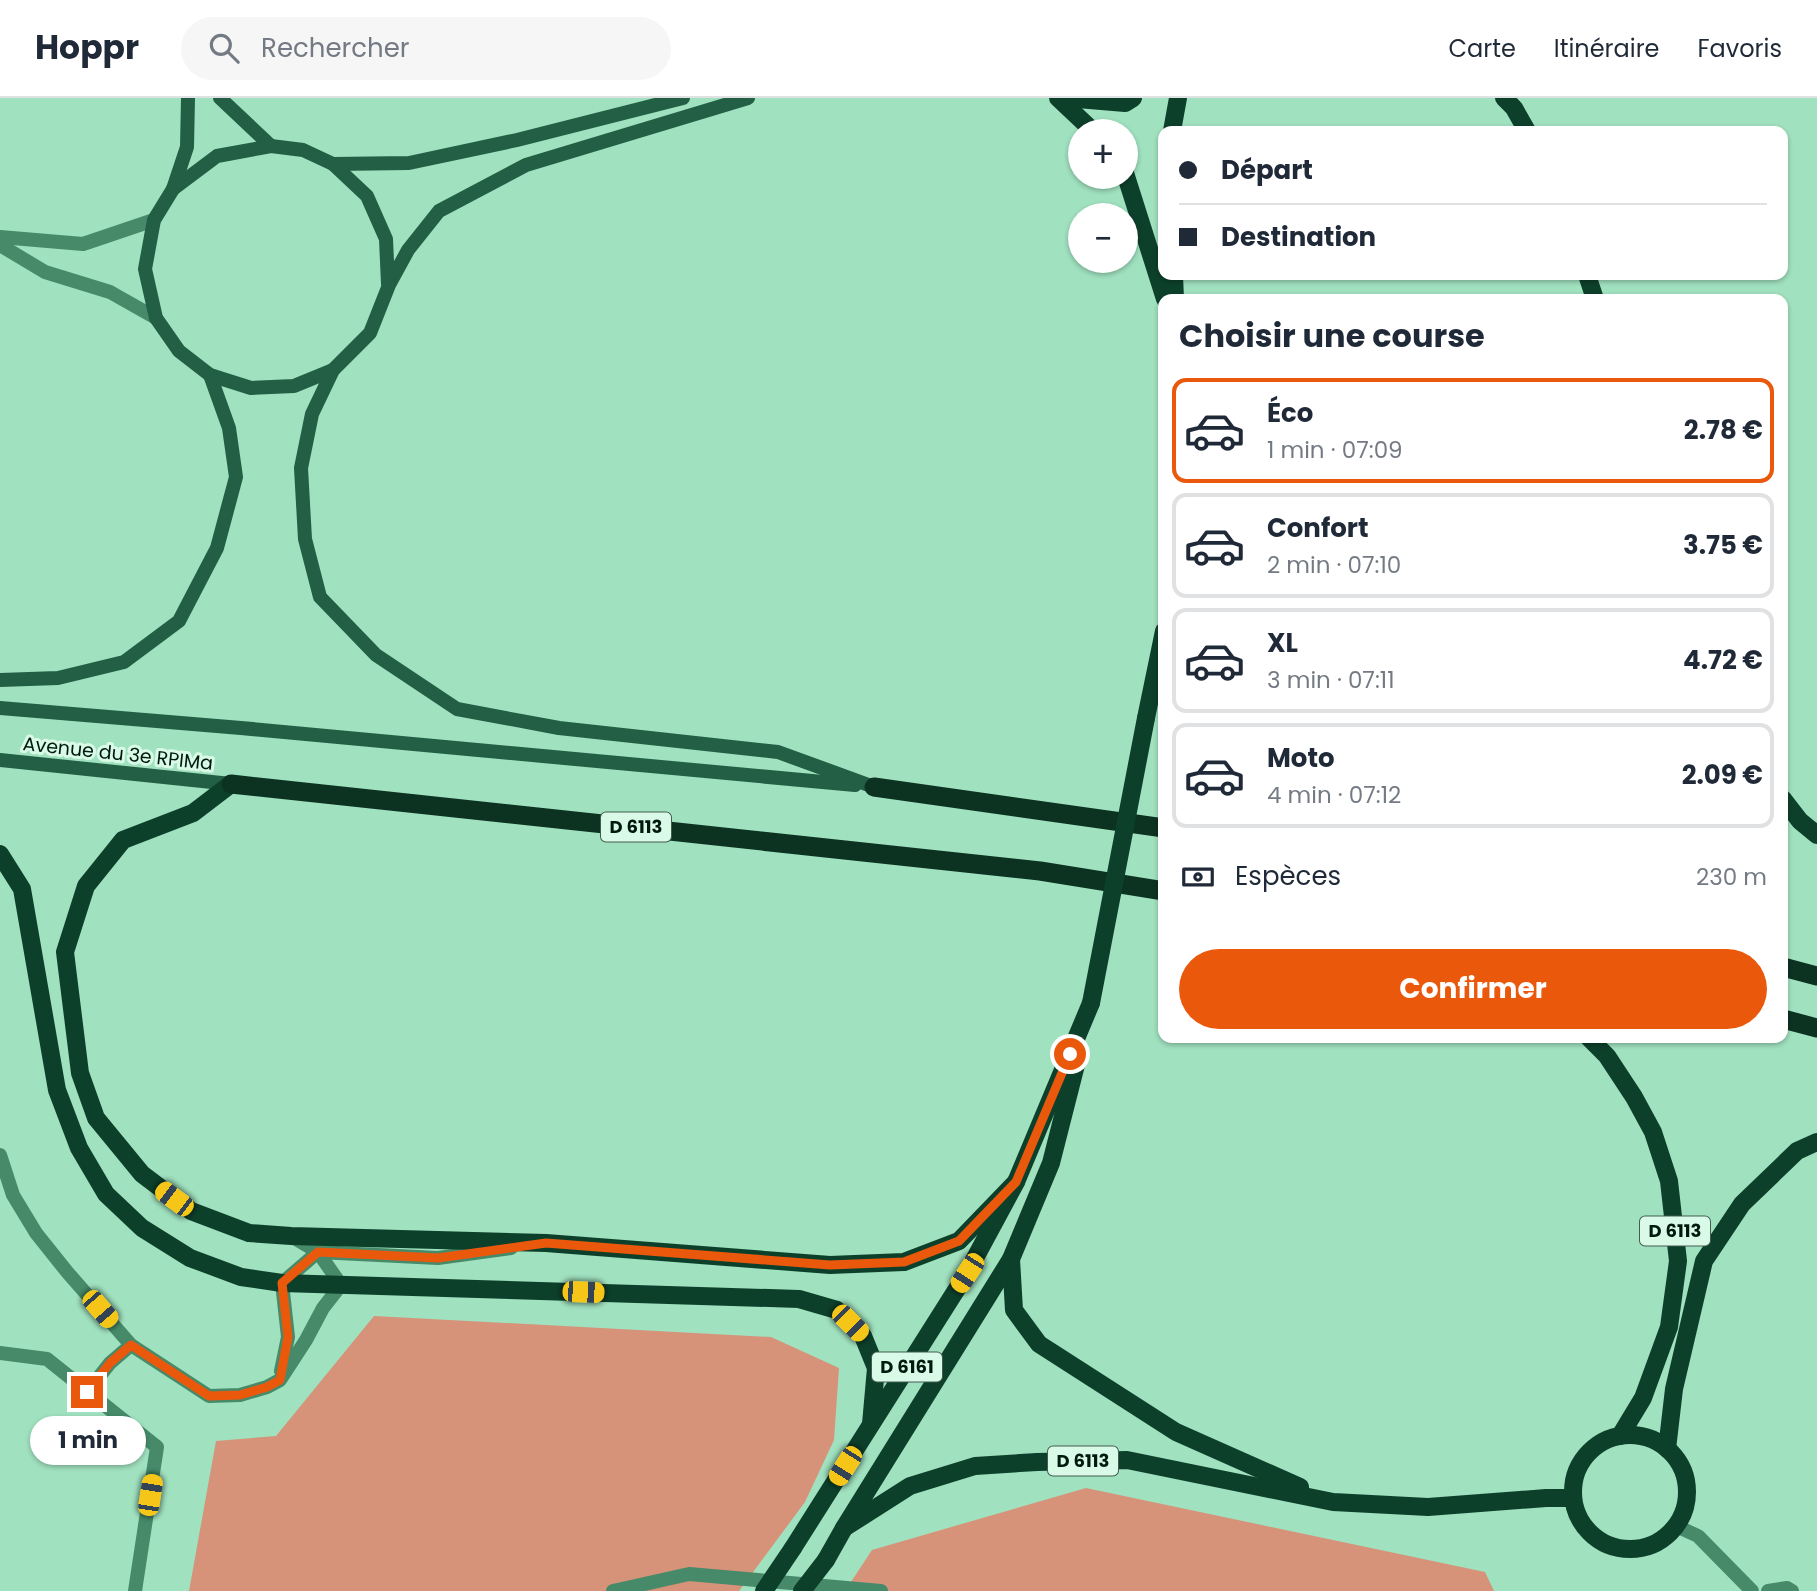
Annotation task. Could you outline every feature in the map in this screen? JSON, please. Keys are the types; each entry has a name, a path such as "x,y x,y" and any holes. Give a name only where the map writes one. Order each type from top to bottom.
{"highway":[{"name":"D 6113","path":"231,784 1040,871 1158,890"},
{"path":"874,787 1158,827"},
{"path":"1788,968 1817,976"},
{"path":"1788,1021 1817,1028"}],"main road":[{"path":"188,98 187,147 173,189 154,220 145,269 156,318 178,351 210,375 251,388 294,386 333,370"},
{"path":"220,98 271,146"},
{"path":"332,164 409,163 517,140 683,98"},
{"path":"748,98 526,165 439,211 408,250 388,285 370,334 333,370 312,414 301,468 305,538 320,597 376,655 457,709 559,728 778,751 874,787"},
{"path":"1058,98 1080,119"},
{"path":"1066,98 1125,103 1133,98"},
{"path":"1173,126 1178,98"},
{"path":"1504,98 1514,108 1524,126"},
{"path":"173,189 217,156 271,146 303,150 332,164 367,196 386,239 388,285"},
{"path":"1130,189 1158,277"},
{"path":"0,680 58,678 124,662 178,621 217,548 236,477 229,428 210,375"},
{"name":"D 6113","path":"1158,660 1091,1003 1051,1163 1011,1259 1014,1310 1040,1344 1176,1432 1333,1502"},
{"path":"0,708 874,787"},
{"name":"Avenue du 3e RPIMa","path":"0,760 231,784"},
{"name":"D 6113","path":"231,784 193,813 123,840 86,886 65,952 80,1073 96,1118 142,1174 191,1211 249,1233 546,1243 830,1265 904,1262 959,1241 1016,1182 1091,1003"},
{"path":"1788,805 1800,821 1817,835"},
{"path":"0,854 22,889 57,1090 79,1148 106,1194 142,1228 190,1258 241,1277 282,1283 799,1299 837,1310 863,1336 876,1368 871,1424"},
{"name":"D 6113","path":"1594,1043 1607,1056 1653,1132 1669,1181 1678,1261 1669,1327 1643,1398 1620,1436"},
{"name":"D 6113","path":"1667,1449 1674,1389 1704,1261 1742,1205 1797,1151 1817,1142"},
{"name":"D 6161","path":"764,1591 967,1273 1016,1182"},
{"name":"D 6161","path":"802,1591 826,1560 1011,1259"},
{"path":"1620,1436 1653,1440 1667,1449 1678,1462 1685,1477 1687,1494 1684,1511 1676,1526 1662,1540 1644,1548 1624,1550 1605,1544 1589,1532 1578,1517 1573,1498 1579,1465 1590,1452 1604,1442 1620,1436"},
{"name":"D 6113","path":"844,1528 910,1486 975,1466 1037,1462 1127,1460 1333,1502 1428,1507 1573,1498"}],"street":[{"path":"0,237 83,244 154,220"},
{"path":"0,245 45,272 110,292 156,318"},
{"path":"0,1154 7,1196 68,1273 131,1345 209,1396 240,1395 280,1380 323,1308 341,1285 318,1252 291,1236"},
{"path":"280,1380 288,1337 282,1283 318,1252 438,1258 546,1243"},
{"path":"87,1392 110,1363 131,1345"},
{"path":"0,1353 47,1359 158,1447 135,1591"},
{"path":"1676,1526 1698,1536 1752,1591"},
{"path":"613,1591 689,1574 881,1591"},
{"path":"1768,1591 1787,1588 1791,1591"}],"shaded area":[{"path":"374,1316 771,1337 839,1368 834,1440 805,1502 739,1591 189,1591 216,1441 276,1436"},
{"path":"1086,1488 1485,1572 1494,1591 845,1591 872,1550"}],"route":[{"path":"87,1392 110,1363 131,1345 209,1396 240,1395 280,1380 288,1337 282,1283 318,1252 438,1258 546,1243 830,1265 904,1262 959,1241 1016,1182 1070,1054"}]}
